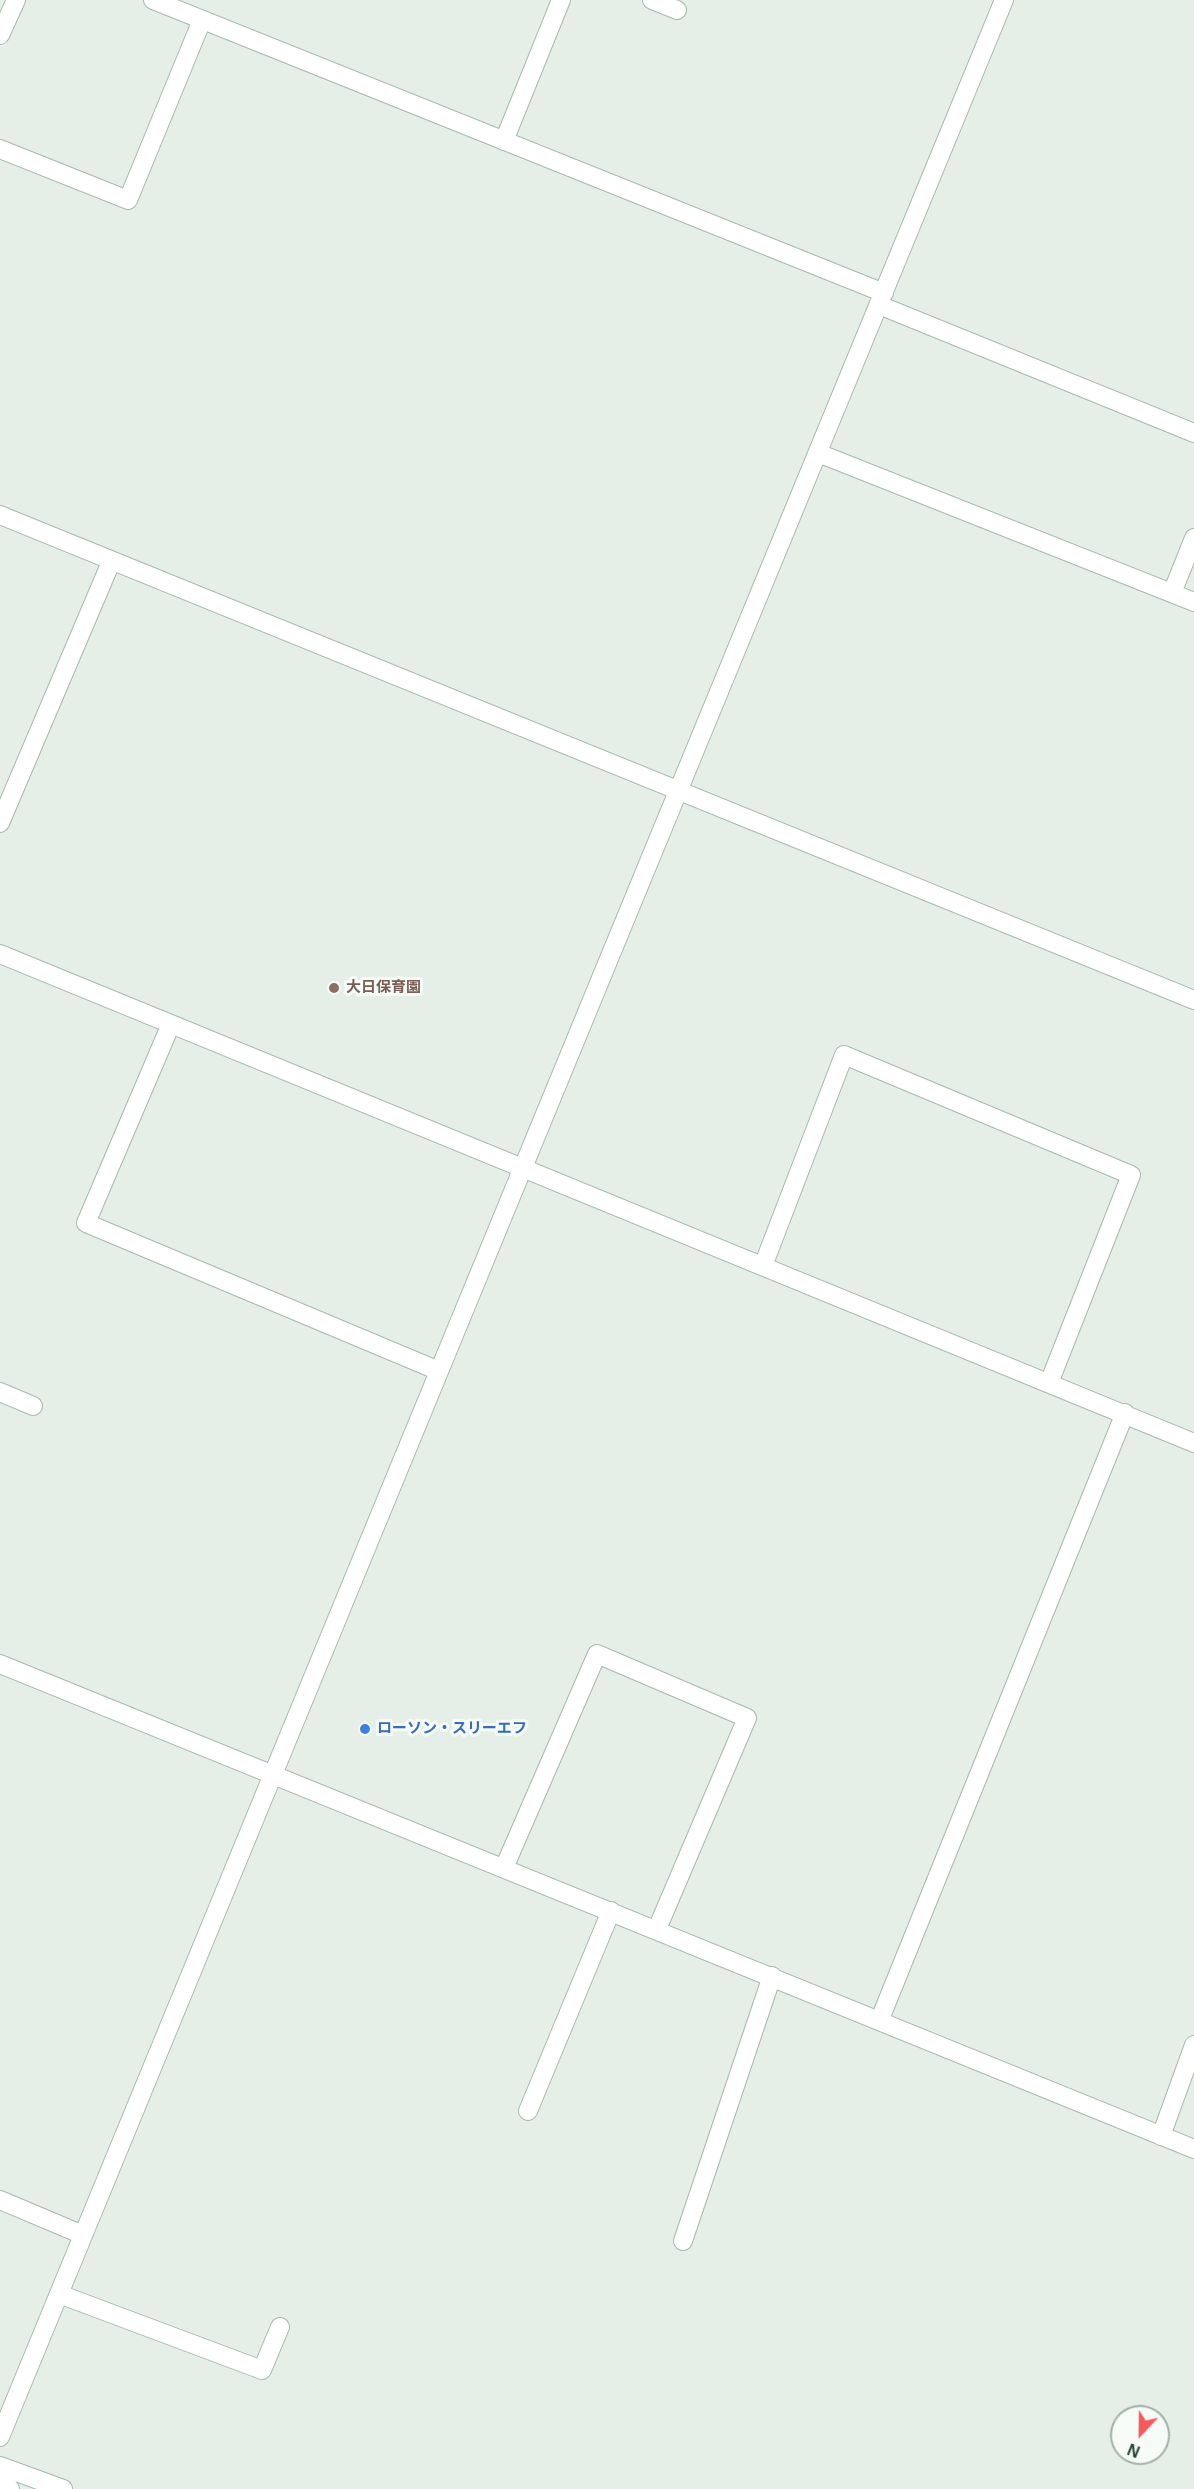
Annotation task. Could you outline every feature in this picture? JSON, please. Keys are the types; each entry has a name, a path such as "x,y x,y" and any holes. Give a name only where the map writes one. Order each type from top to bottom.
{"street":[{"path":"0,35 16,0"},
{"path":"153,0 504,141 1194,433"},
{"path":"504,141 561,0"},
{"path":"651,0 677,10"},
{"path":"0,2437 1004,0"},
{"path":"0,149 128,200 202,20"},
{"path":"818,453 1194,602"},
{"path":"0,515 1194,1000"},
{"path":"1172,593 1194,538"},
{"path":"0,823 111,562"},
{"path":"0,954 1194,1443"},
{"path":"171,1024 86,1223 439,1371"},
{"path":"763,1266 844,1055 1131,1175 1049,1383"},
{"path":"0,1392 33,1406"},
{"path":"880,2019 1125,1413"},
{"path":"504,1868 597,1654 747,1719 657,1929"},
{"path":"0,1664 880,2019 1194,2150"},
{"path":"528,2110 611,1911"},
{"path":"683,2241 772,1976"},
{"path":"1161,2136 1194,2045"},
{"path":"0,2200 83,2235"},
{"path":"59,2294 262,2370 280,2327"},
{"path":"0,2466 63,2489"},
{"path":"0,2476 10,2489"}],"place":[{"name":"大日保育園","path":"334,988"},
{"name":"ローソン・スリーエフ","path":"365,1729"}]}
